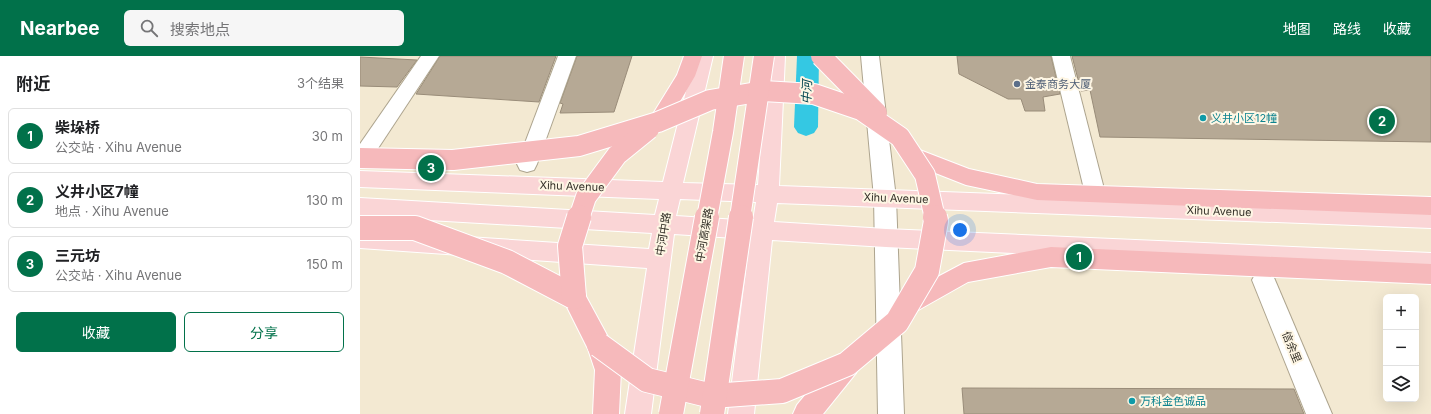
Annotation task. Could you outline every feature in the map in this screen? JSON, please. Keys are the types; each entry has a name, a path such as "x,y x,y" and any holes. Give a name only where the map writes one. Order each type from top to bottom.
{"highway":[{"path":"606,414 608,370 600,345 574,297 570,246 586,197 617,155 658,122 686,76 693,56"},
{"name":"中河高架路","path":"671,414 723,132 734,56"},
{"path":"712,414 764,56"},
{"path":"806,414 847,364 897,322 927,272 936,221 925,175 900,137 821,56"},
{"path":"362,156 453,160 579,146 658,122 710,100 763,91 814,94 861,110 900,137"},
{"path":"912,155 966,176 1037,192 1431,206"},
{"path":"360,228 414,228 507,262 574,297"},
{"path":"906,306 964,273 1051,257 1431,274"},
{"path":"600,345 647,380 712,396 782,391 847,364"}],"main road":[{"name":"中河中路","path":"638,414 664,224 704,56"},
{"path":"742,414 762,230 768,193 776,56"},
{"name":"Xihu Avenue","path":"360,179 768,193 1431,219"},
{"path":"360,207 399,208 886,238 1431,263"},
{"path":"360,238 659,259"}],"street":[{"path":"362,156 430,56"},
{"path":"527,164 567,56"},
{"path":"870,56 885,198 891,414"},
{"path":"1061,56 1093,185"},
{"name":"信余里","path":"1264,280 1319,414"}],"building":[{"path":"440,56 556,56 539,102 416,94"},
{"path":"577,56 632,56 614,112 560,113 563,104 560,103"},
{"name":"金泰商务大厦","path":"957,56 1051,56 1060,94 1043,97 1045,111 1025,111 1021,99 1008,99 959,74"},
{"path":"1072,56 1431,56 1431,142 1100,137 1090,90 1081,91"},
{"path":"360,57 417,60 397,87 360,86"},
{"name":"万科金色诚品","path":"962,388 1294,389 1304,414 964,414"}],"waterway":[{"name":"中河","path":"806,127 808,56"}],"place":[{"name":"金泰商务大厦","path":"1017,84"},
{"name":"义井小区12幢","path":"1203,118"},
{"name":"义井小区7幢","path":"1382,121"},
{"name":"三元坊","path":"431,168"},
{"name":"柴垛桥","path":"1079,257"},
{"name":"万科金色诚品","path":"1132,401"}]}
